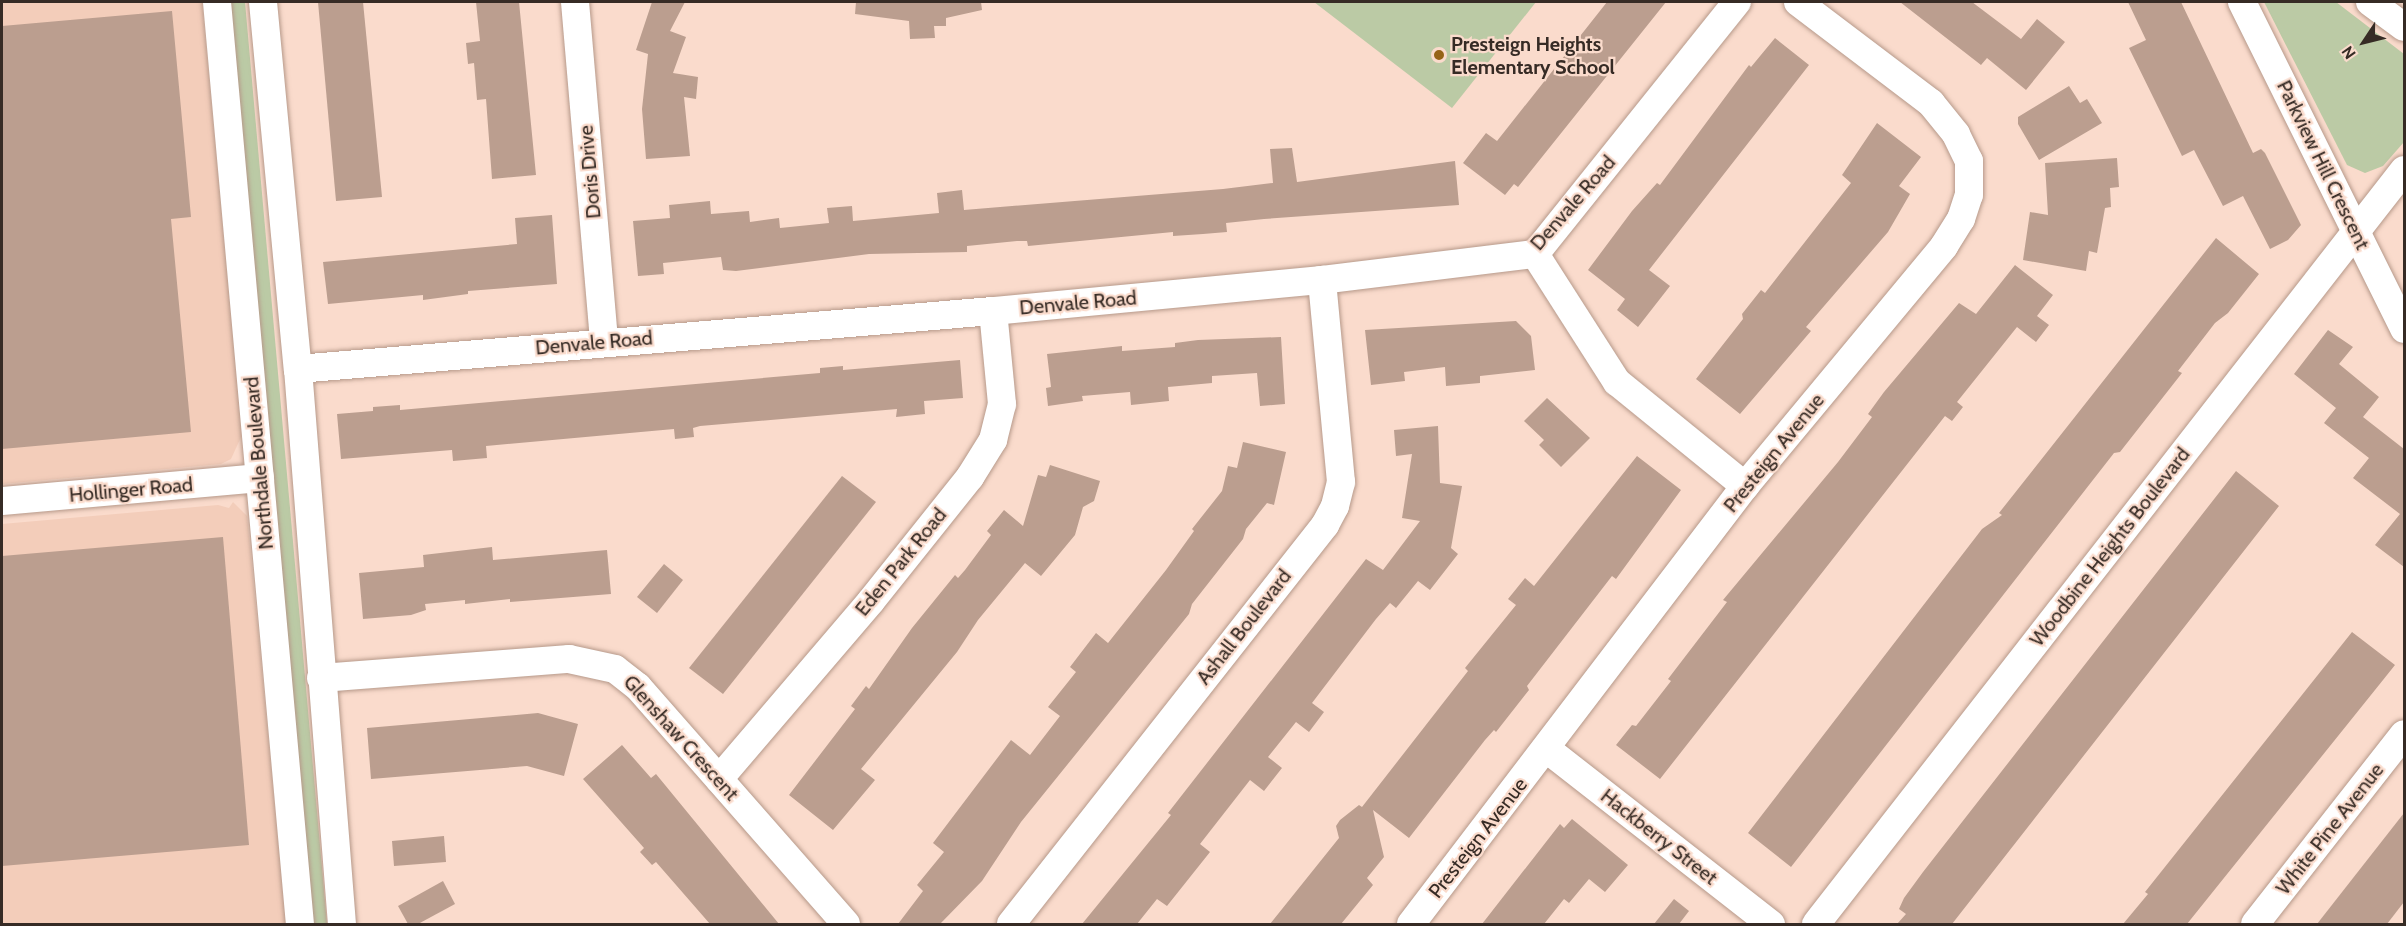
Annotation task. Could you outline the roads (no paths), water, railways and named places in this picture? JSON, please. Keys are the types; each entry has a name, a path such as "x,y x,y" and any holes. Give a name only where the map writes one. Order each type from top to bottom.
{"street":[{"name":"Northdale Boulevard","path":"217,2 300,924"},
{"path":"263,2 298,369 342,924"},
{"name":"Doris Drive","path":"575,2 604,342"},
{"name":"Denvale Road","path":"298,369 993,311 1322,280 1535,254 1737,2"},
{"name":"Presteign Avenue","path":"1411,924 1548,750 1745,486 1944,246 1961,219 1969,195 1969,161 1956,134 1931,103 1798,2"},
{"name":"Parkview Hill Crescent","path":"2242,2 2404,329"},
{"path":"2370,2 2404,27"},
{"name":"Woodbine Heights Boulevard","path":"1816,924 2404,170"},
{"path":"1535,254 1617,382 1745,486"},
{"name":"Ashall Boulevard","path":"1011,924 1325,525 1335,506 1341,482 1322,280"},
{"name":"Eden Park Road","path":"719,779 885,583 970,477 993,440 1002,404 993,311"},
{"name":"Hollinger Road","path":"2,501 260,478"},
{"name":"Glenshaw Crescent","path":"321,678 568,659 604,663 638,687 846,924"},
{"name":"White Pine Avenue","path":"2255,924 2404,734"},
{"name":"Hackberry Street","path":"1548,750 1771,924"}],"place":[{"name":"Presteign Heights Elementary School","path":"1439,55"}]}
